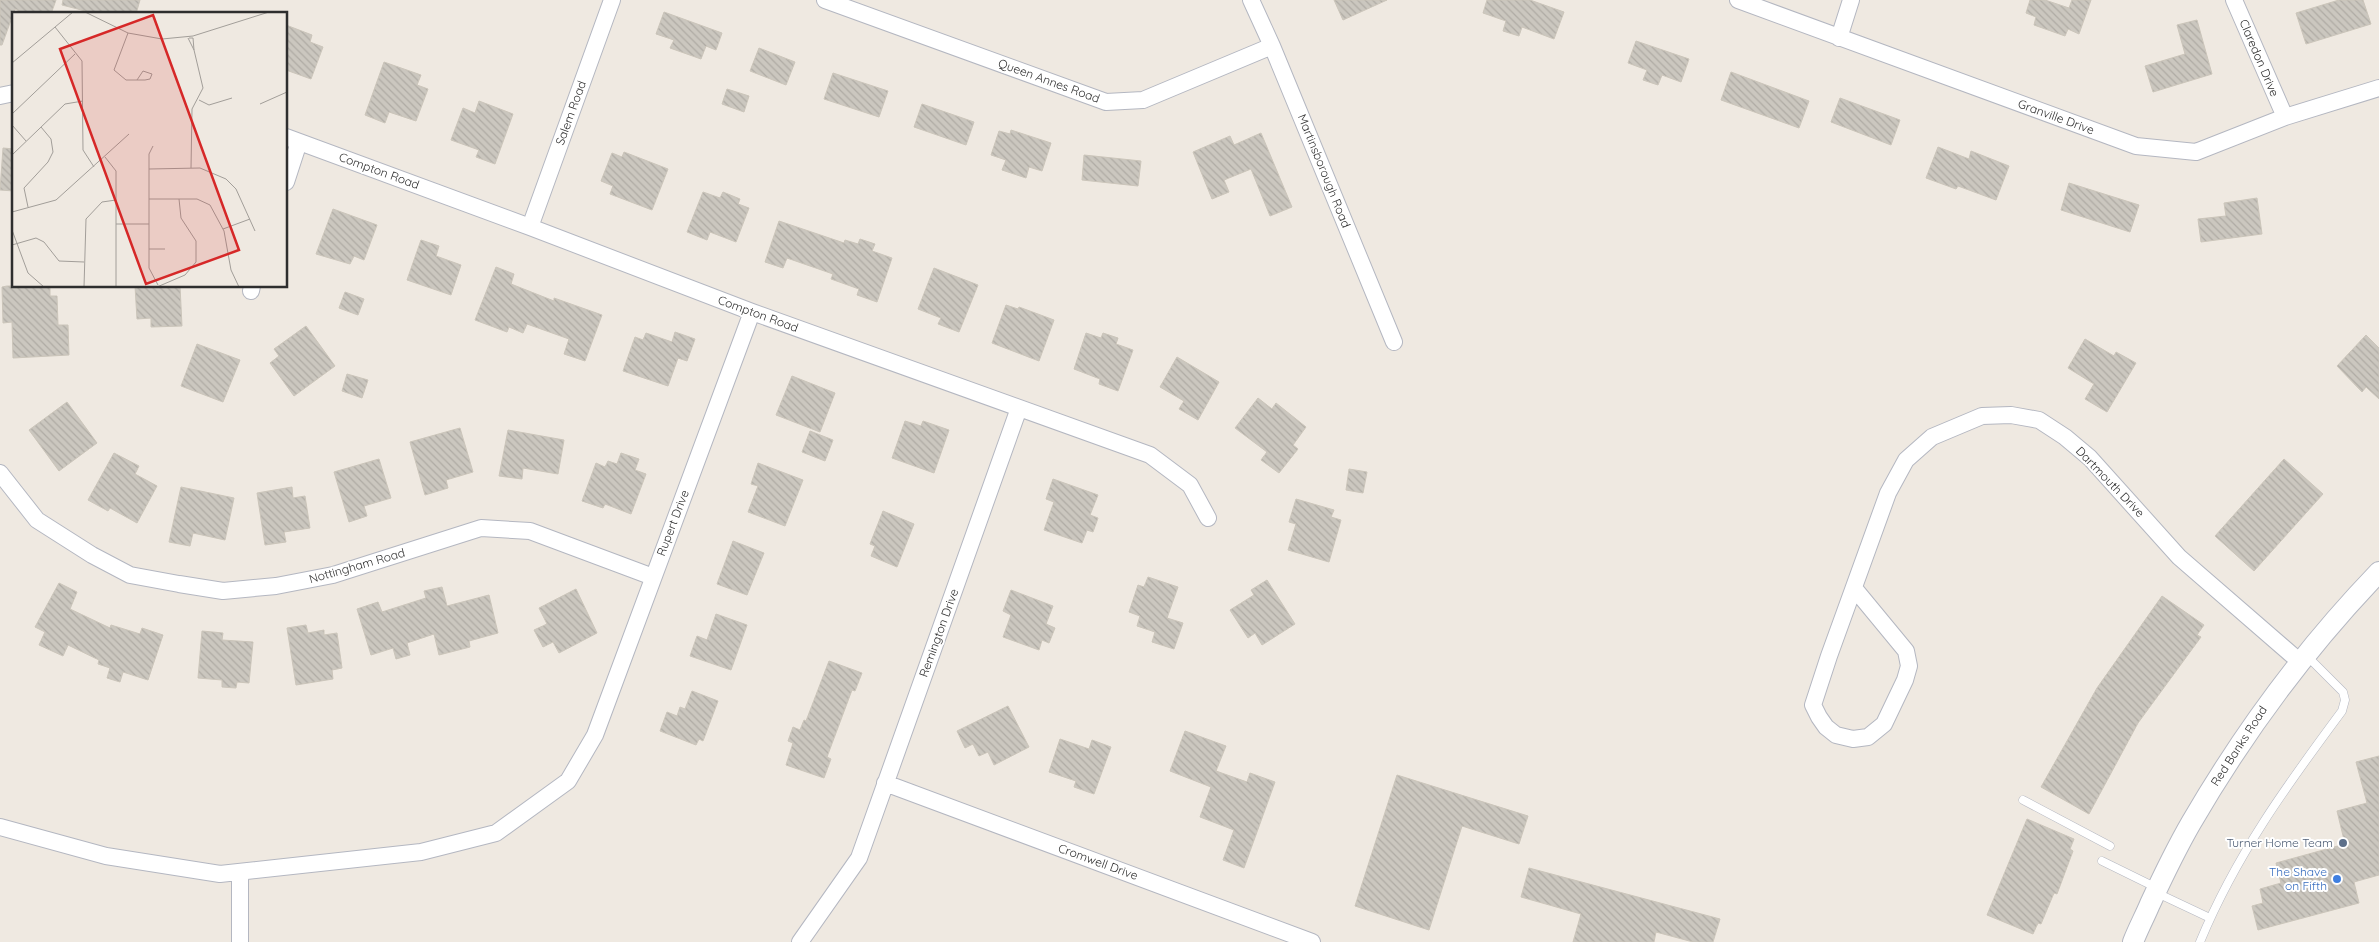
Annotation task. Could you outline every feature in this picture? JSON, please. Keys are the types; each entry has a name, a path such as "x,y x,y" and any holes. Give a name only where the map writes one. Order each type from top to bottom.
{"street":[{"name":"Salem Road","path":"530,227 612,0"},
{"name":"Queen Annes Road","path":"825,0 850,4 1106,102 1143,100 1272,46"},
{"name":"Martinsborough Road","path":"1251,0 1272,46 1394,342"},
{"name":"Granville Drive","path":"1738,0 2136,146 2196,152 2284,117 2379,88"},
{"path":"1839,38 1851,0"},
{"name":"Claredon Drive","path":"2234,0 2284,117"},
{"name":"Compton Road","path":"293,140 530,227 752,312 1150,455 1190,485 1208,518"},
{"path":"288,170 293,140"},
{"name":"Rupert Drive","path":"0,827 106,856 220,874 421,852 496,833 568,781 595,734 752,312"},
{"name":"Remington Drive","path":"800,942 859,858 1019,408"},
{"name":"Dartmouth Drive","path":"1854,588 1906,651 1909,666 1905,680 1884,724 1868,736 1853,739 1836,736 1818,717 1814,705 1854,588 1888,493 1906,460 1932,437 1982,416 2010,415 2039,420 2065,436 2090,458 2179,557 2302,657"},
{"name":"Nottingham Road","path":"0,473 37,520 92,555 130,575 179,584 223,591 276,586 333,575 480,528 530,531 653,577"},
{"name":"Red Banks Road","path":"2133,942 2174,853 2223,768 2259,714 2302,657 2379,572"},
{"name":"Cromwell Drive","path":"885,783 1312,942"},
{"path":"240,872 240,942"}],"lane":[{"path":"2200,942 2210,918 2249,844 2275,802 2342,711 2345,700 2343,692 2302,657"},
{"path":"2024,800 2110,846"},
{"path":"2102,861 2210,918"}],"building":[{"path":"0,0 56,0 52,12 22,12 15,9 12,12 12,17 2,45 0,45"},
{"path":"63,0 140,0 137,12 89,12 62,5"},
{"path":"1334,0 1387,0 1343,20"},
{"path":"1487,0 1530,0 1564,12 1554,39 1522,27 1519,36 1503,31 1506,21 1483,13"},
{"path":"2030,0 2045,0 2069,8 2072,0 2091,0 2079,34 2068,29 2065,36 2034,25 2036,17 2026,13"},
{"path":"2339,0 2363,0 2371,24 2306,44 2296,13"},
{"path":"664,12 722,33 716,50 706,46 701,59 670,48 674,40 656,34"},
{"path":"2197,20 2212,74 2153,92 2145,66 2185,54 2177,25"},
{"path":"288,26 312,35 310,42 323,47 311,79 288,71"},
{"path":"1636,41 1689,59 1681,82 1662,75 1658,85 1643,80 1647,70 1628,63"},
{"path":"759,48 795,62 786,85 750,71"},
{"path":"384,62 421,75 417,85 428,89 416,121 389,112 385,123 365,115"},
{"path":"1731,72 1809,101 1799,128 1721,100"},
{"path":"833,73 888,91 879,117 824,99"},
{"path":"727,89 749,96 744,112 722,104"},
{"path":"1840,98 1900,120 1891,145 1831,122"},
{"path":"479,101 513,114 495,164 476,157 479,150 451,140 463,108 475,113"},
{"path":"922,104 974,122 966,145 914,127"},
{"path":"1011,130 1051,143 1042,171 1029,167 1026,178 1002,170 1006,160 991,155 999,131 1010,134"},
{"path":"1261,133 1292,207 1270,216 1251,169 1224,180 1229,192 1212,199 1193,152 1230,136 1234,145"},
{"path":"1938,147 1969,159 1971,151 2009,166 1996,200 1958,186 1956,189 1926,178"},
{"path":"3,148 12,149 12,191 0,190"},
{"path":"624,152 668,169 652,210 610,194 613,186 601,181 612,153 622,157"},
{"path":"1084,155 1141,161 1138,186 1082,180"},
{"path":"2069,183 2139,205 2130,232 2061,210"},
{"path":"703,192 720,198 723,192 740,199 738,204 749,208 736,242 710,232 707,240 687,232"},
{"path":"2257,198 2262,234 2201,242 2198,219 2226,216 2224,203"},
{"path":"333,209 377,225 364,260 354,256 350,264 316,254"},
{"path":"779,221 844,243 845,240 858,244 860,239 875,244 872,251 892,258 877,302 857,295 859,289 831,279 833,274 787,258 783,268 765,262"},
{"path":"421,240 439,246 436,256 461,265 451,295 407,280"},
{"path":"496,267 514,274 511,284 554,301 554,298 602,315 585,361 564,354 569,339 527,324 523,333 509,327 507,332 475,320"},
{"path":"934,268 978,285 959,332 938,324 941,318 918,309"},
{"path":"2,287 50,288 50,296 57,296 58,325 68,325 69,355 13,358 12,322 3,323"},
{"path":"135,288 180,288 182,326 151,327 151,318 137,319"},
{"path":"345,292 364,299 358,315 339,308"},
{"path":"1006,305 1018,309 1019,307 1054,320 1039,361 992,343"},
{"path":"306,326 335,366 294,396 270,363 279,356 274,349"},
{"path":"675,332 695,339 687,361 678,358 668,386 623,371 635,337 643,340 646,333 672,342"},
{"path":"1086,333 1101,338 1103,333 1118,338 1116,344 1133,350 1118,391 1099,384 1100,379 1074,369"},
{"path":"2366,335 2379,348 2379,399 2366,387 2362,392 2337,366"},
{"path":"2085,339 2114,356 2116,352 2136,363 2107,412 2085,399 2094,384 2068,368"},
{"path":"197,344 240,360 223,402 181,386"},
{"path":"1177,357 1219,382 1198,420 1179,409 1184,401 1160,387"},
{"path":"347,374 368,380 362,398 342,391"},
{"path":"792,376 835,393 820,432 776,415"},
{"path":"1258,398 1272,409 1276,403 1306,427 1293,445 1298,449 1279,473 1261,460 1267,452 1235,428"},
{"path":"67,402 97,443 59,471 29,430"},
{"path":"905,421 921,426 923,421 949,430 934,473 892,458"},
{"path":"460,428 473,472 446,480 448,488 425,495 410,442"},
{"path":"508,430 564,440 558,474 523,468 522,479 499,476"},
{"path":"810,431 833,440 825,461 802,452"},
{"path":"114,453 139,466 135,474 157,486 137,523 110,508 108,511 88,500"},
{"path":"621,453 639,459 635,470 646,474 631,514 605,504 603,508 582,501 596,463 605,467 608,461 617,464"},
{"path":"379,459 391,498 364,506 367,516 349,522 334,472"},
{"path":"2284,459 2323,494 2254,571 2215,536"},
{"path":"758,463 803,480 785,526 748,512 758,486 751,484"},
{"path":"1349,469 1367,472 1363,493 1346,490"},
{"path":"1053,479 1098,495 1090,515 1098,518 1093,532 1087,530 1082,543 1044,530 1054,502 1046,499"},
{"path":"181,487 234,498 225,540 193,533 190,546 169,542"},
{"path":"292,487 293,498 305,496 310,528 284,532 286,542 265,545 257,493"},
{"path":"1296,499 1334,510 1331,517 1341,520 1329,562 1288,550 1296,524 1289,522"},
{"path":"883,511 914,524 897,567 871,556 875,546 870,544"},
{"path":"733,541 764,553 747,595 717,584"},
{"path":"1148,577 1178,587 1167,618 1183,623 1174,649 1152,642 1155,632 1137,626 1140,616 1129,612 1138,585 1144,587"},
{"path":"1267,580 1295,624 1262,645 1255,633 1248,638 1230,610 1254,595 1251,590"},
{"path":"59,583 77,592 70,609 110,628 111,625 140,634 142,628 163,635 148,680 123,672 120,682 107,678 110,668 98,664 99,660 68,645 63,656 39,645 45,632 35,627"},
{"path":"442,587 447,606 489,595 498,633 469,641 470,647 439,655 434,634 407,643 410,655 396,659 393,648 371,655 357,609 378,602 382,612 426,598 424,591"},
{"path":"576,589 597,633 559,653 553,642 543,647 534,630 547,624 539,608"},
{"path":"1011,590 1053,606 1046,624 1055,628 1049,643 1042,640 1039,650 1003,637 1011,615 1003,611"},
{"path":"2162,596 2204,625 2197,635 2201,637 2138,723 2089,814 2041,787 2097,688"},
{"path":"716,614 747,625 731,670 690,656 697,636 707,640"},
{"path":"306,625 308,633 324,630 324,635 337,633 342,668 332,670 333,679 296,685 287,628"},
{"path":"202,631 223,633 222,640 253,642 249,683 237,682 236,688 222,687 222,680 198,678"},
{"path":"829,661 862,673 855,691 852,690 827,757 831,759 824,778 786,765 793,743 788,741 793,727 800,730 804,720 806,721"},
{"path":"692,691 718,701 703,741 699,739 696,745 660,731 667,712 677,716 680,707 685,709"},
{"path":"1008,706 1029,747 994,765 988,752 979,756 973,744 965,748 957,731"},
{"path":"1185,731 1226,746 1216,771 1247,782 1250,773 1275,782 1244,868 1223,860 1234,830 1200,817 1211,787 1170,771"},
{"path":"1060,739 1089,749 1092,740 1111,747 1094,794 1074,787 1076,781 1049,772"},
{"path":"2379,756 2379,875 2354,882 2359,903 2258,930 2252,906 2263,903 2260,889 2281,883 2276,863 2345,844 2337,811 2367,803 2356,762"},
{"path":"1397,775 1528,816 1519,844 1462,826 1429,930 1355,906"},
{"path":"2027,819 2074,839 2070,849 2073,851 2057,894 2054,893 2041,924 2038,923 2033,934 1987,915"},
{"path":"1529,868 1720,919 1713,942 1693,942 1656,932 1654,942 1573,942 1581,914 1521,897"}],"place":[{"name":"Turner Home Team","path":"2343,843"},
{"name":"The Shave on Fifth","path":"2337,879"}]}
